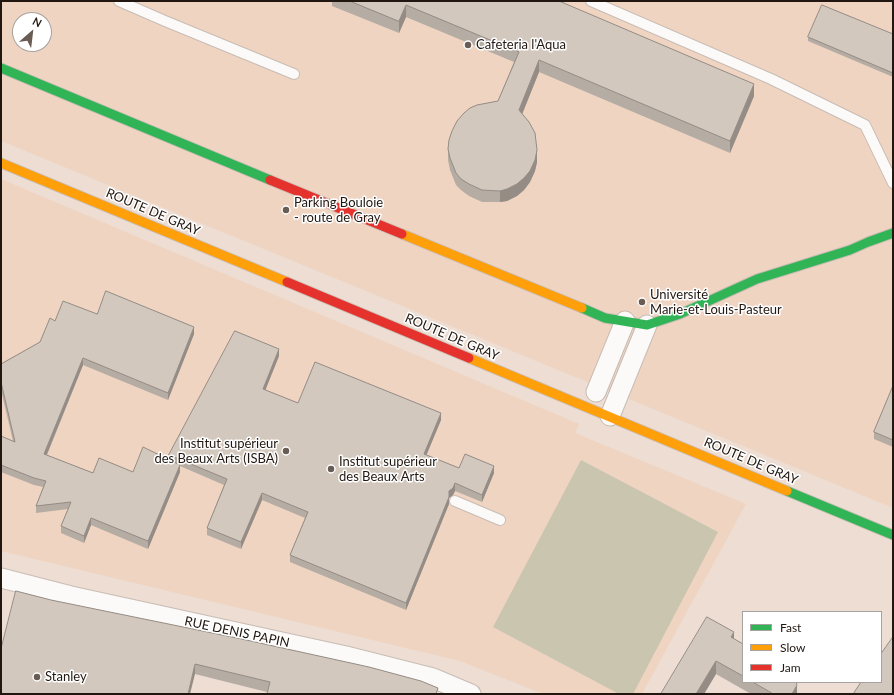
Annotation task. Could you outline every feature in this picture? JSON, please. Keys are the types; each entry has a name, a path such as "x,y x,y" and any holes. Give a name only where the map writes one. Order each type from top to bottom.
{"main road":[{"path":"1,68 605,318 647,325 680,314 757,279 850,250 893,233"},
{"name":"ROUTE DE GRAY","path":"1,163 893,535"}],"street":[{"path":"596,392 625,321"},
{"path":"610,416 647,325"},
{"name":"RUE DENIS PAPIN","path":"1,578 65,595 346,656 433,678 471,694"}],"lane":[{"path":"119,1 294,74"},
{"path":"590,1 771,79 865,125 893,182"},
{"path":"455,501 500,520"}],"shaded area":[{"name":"Université Marie-et-Louis-Pasteur","path":"1,1 893,1 893,508 1,141"},
{"name":"Institut supérieur des Beaux Arts","path":"1,179 579,424 575,433 746,504 642,694 543,694 460,661 1,551"},
{"path":"581,460 718,532 633,694 619,694 493,627"}],"building":[{"path":"350,1 559,1 754,84 730,141 539,60 519,110 529,122 535,133 537,150 535,160 530,171 517,184 500,191 482,190 461,179 456,173 448,149 449,140 457,121 470,108 477,105 498,101 519,52 406,5 399,21"},
{"path":"822,5 893,34 893,73 808,37"},
{"path":"106,291 194,327 168,393 83,358 44,454 93,473 99,458 133,472 143,447 180,465 148,541 91,518 84,536 61,526 71,502 36,506 46,481 1,465 1,436 15,442 1,382 1,364 40,342 50,318 55,321 63,301 97,314"},
{"path":"235,331 279,349 263,389 298,403 315,362 441,413 424,454 459,468 465,454 494,466 482,495 455,483 453,488 449,491 449,497 406,603 290,555 308,512 262,493 241,542 207,528 227,479 169,455"},
{"path":"893,386 893,440 874,432"},
{"path":"16,591 51,600 369,667 421,681 438,688 436,694 267,694 270,682 195,664 188,694 1,694 1,649"},
{"path":"707,617 734,632 731,637 742,643 742,675 716,661 696,694 661,694"},
{"path":"893,637 893,694 853,694 860,683 882,683 882,653"},
{"path":"755,683 796,683 797,685 792,694 770,694 771,693"}],"traffic: fast":[{"path":"1,68 270,180"},
{"path":"582,308 605,318 647,325 680,314 757,279 850,250 893,233"},
{"path":"787,491 893,535"}],"traffic: slow":[{"path":"1,163 287,282"},
{"path":"402,234 582,308"},
{"path":"469,358 787,491"}],"traffic: jam":[{"path":"270,180 402,234"},
{"path":"287,282 469,358"}],"place":[{"name":"Cafeteria l'Aqua","path":"468,45"},
{"name":"Parking Bouloie - route de Gray","path":"286,210"},
{"name":"Université Marie-et-Louis-Pasteur","path":"642,302"},
{"name":"Institut supérieur des Beaux Arts (ISBA)","path":"286,451"},
{"name":"Institut supérieur des Beaux Arts","path":"331,469"},
{"name":"Stanley","path":"37,677"}]}
